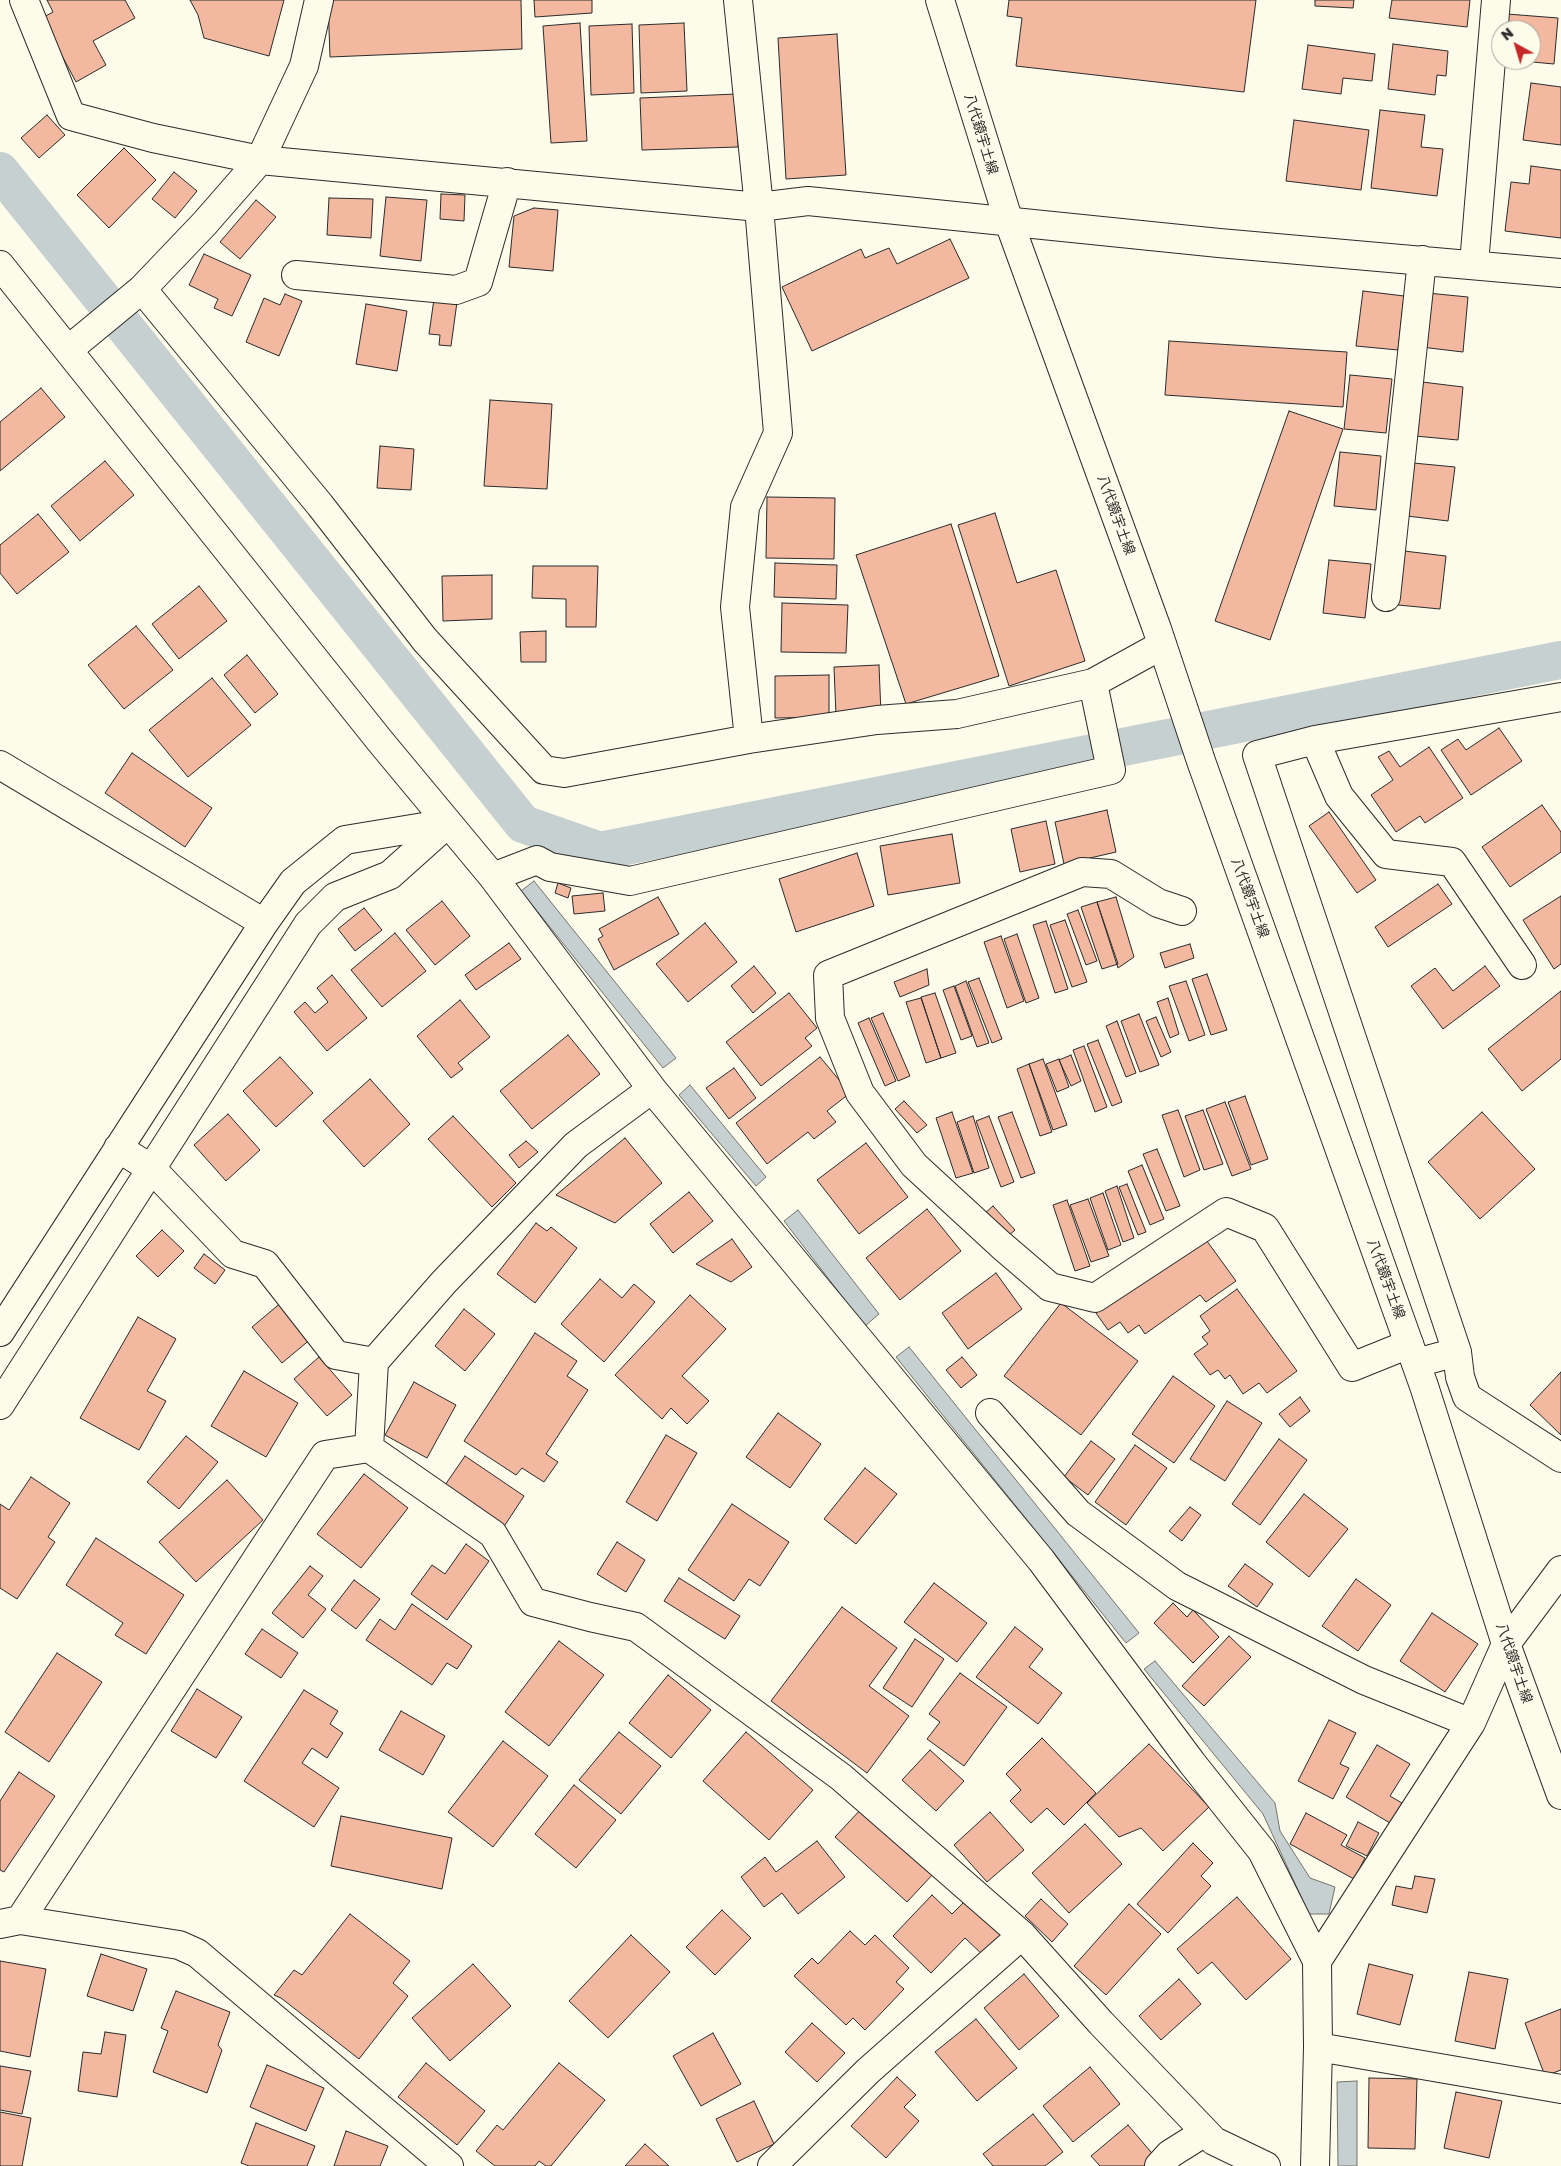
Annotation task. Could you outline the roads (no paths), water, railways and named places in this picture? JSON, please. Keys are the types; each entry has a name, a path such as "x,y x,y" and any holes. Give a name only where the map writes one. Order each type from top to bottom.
{"street":[{"path":"24,0 71,116 153,138 260,160 759,207 808,201 1210,242 1561,273"},
{"path":"69,349 141,290 205,223 260,160 304,66 319,0"},
{"path":"738,0 759,207 778,433 745,507 735,607 749,739"},
{"name":"八代鏡宇土線","path":"940,0 1009,222 1166,654 1201,762 1412,1354 1506,1644 1561,1795"},
{"path":"1474,264 1496,0"},
{"path":"296,275 456,290 478,282 507,182"},
{"path":"1386,597 1422,260"},
{"path":"0,265 493,877 652,1089 1041,1560 1192,1763 1262,1851 1316,1961 1318,2047 1315,2166"},
{"path":"141,290 320,505 425,640 544,770 564,772 749,739 876,720 958,714 1093,683 1166,654"},
{"path":"493,877 537,860 550,867 630,881 1111,770 1093,683"},
{"path":"1561,697 1315,740 1257,755 1457,1352 1460,1376 1467,1397 1561,1458"},
{"path":"1315,740 1339,796 1386,854 1452,862 1522,965"},
{"path":"0,765 264,923"},
{"path":"0,1332 264,923 293,882 346,840 448,823"},
{"path":"0,1405 308,924 335,897 390,875 448,823"},
{"path":"1182,910 1158,903 1110,874 1082,872 828,975 830,1018 860,1093 914,1165 1050,1287 1095,1298 1226,1212 1265,1228 1352,1367 1412,1354 1457,1352"},
{"path":"369,1448 374,1362 444,1282 576,1145 652,1089"},
{"path":"118,1148 152,1169 232,1254 265,1264 336,1355 374,1362"},
{"path":"53,1250 88,1269"},
{"path":"990,1413 1078,1513 1177,1586 1364,1680 1471,1723"},
{"path":"449,2166 198,1953 179,1945 10,1922 325,1455 369,1448 493,1534 533,1602 636,1627 841,1777 1022,1934 1102,2023 1214,2141 1266,2166"},
{"path":"1316,1961 1471,1723 1506,1644 1561,1570"},
{"path":"772,2166 868,2071 1022,1934"},
{"path":"1318,2047 1561,2089"},
{"path":"1159,2166 1170,2154 1205,2132"}],"waterway":[{"path":"0,171 523,824 600,851 1561,660"}]}
